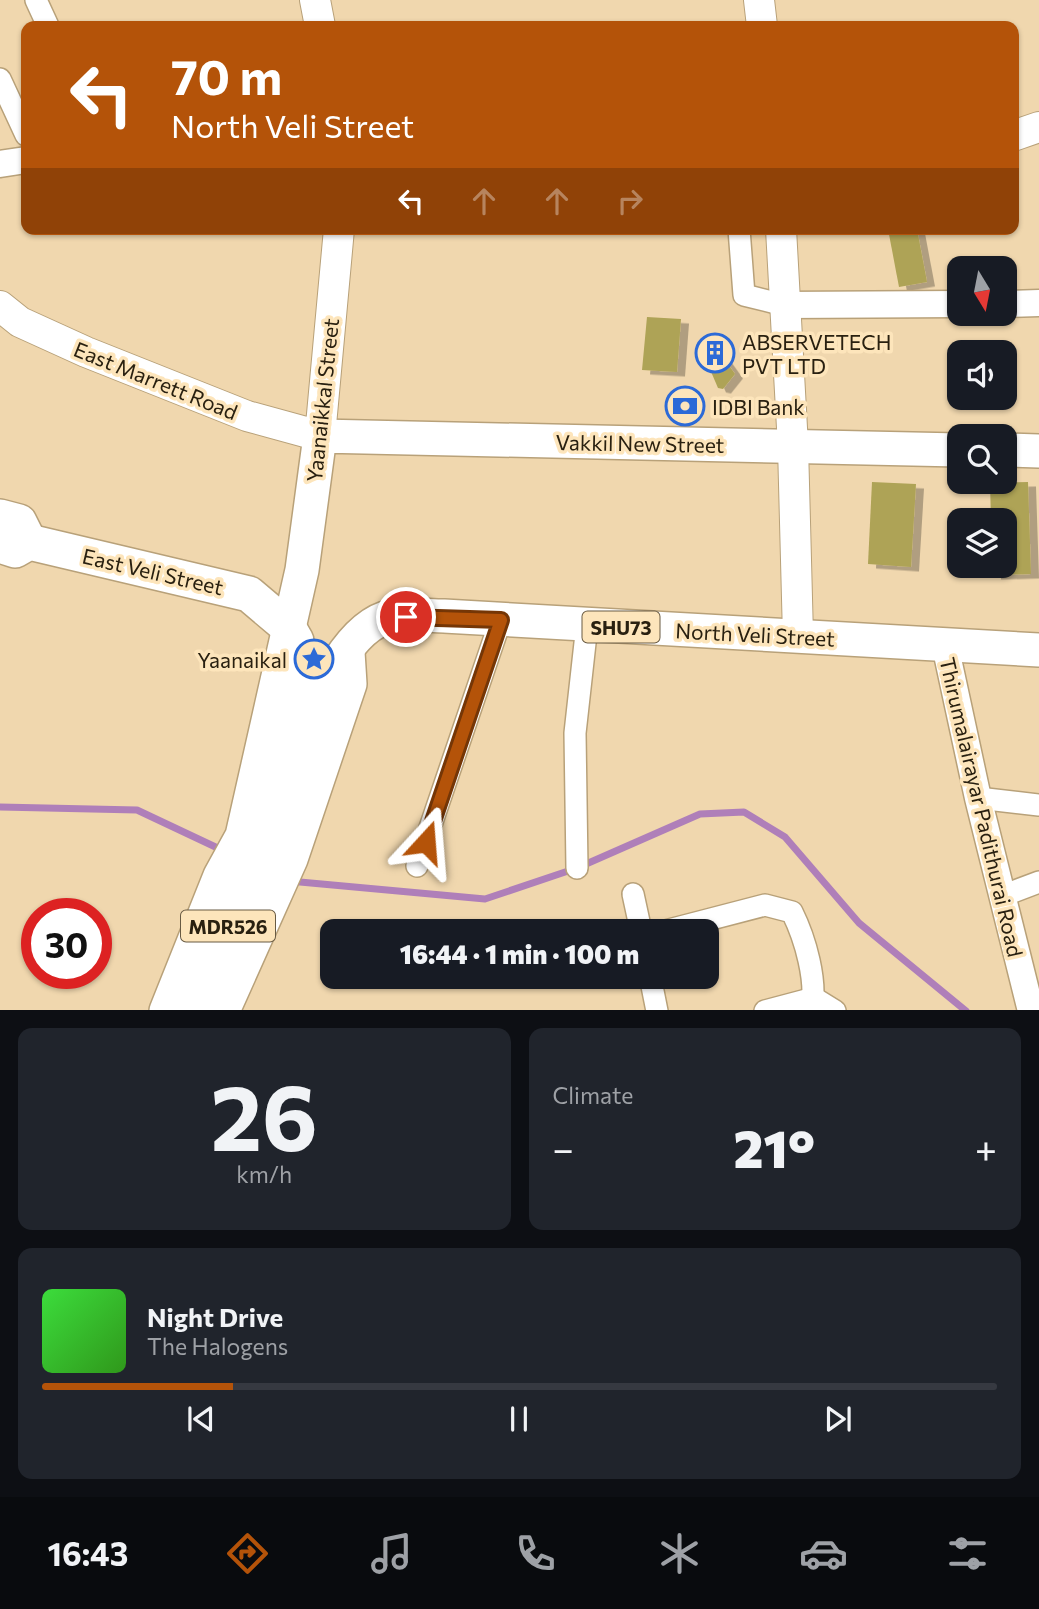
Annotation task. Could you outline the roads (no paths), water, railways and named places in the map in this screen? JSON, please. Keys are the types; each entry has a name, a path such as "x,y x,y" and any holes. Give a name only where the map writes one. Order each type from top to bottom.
{"highway":[{"path":"0,517 19,522 15,544"},
{"name":"East Veli Street","path":"15,544 249,594"},
{"path":"249,594 288,627"},
{"name":"MDR526","path":"194,1010 265,846 289,768 296,641 288,627"}],"main road":[{"path":"315,0 319,21"},
{"path":"759,0 761,21"},
{"path":"1019,134 1039,127"},
{"name":"Yaanaikkal Street","path":"265,846 288,627 302,570 320,436 338,235"},
{"path":"781,235 793,446 798,636"},
{"name":"East Marrett Road","path":"0,306 20,322 99,357 247,416 320,436"},
{"name":"Vakkil New Street","path":"320,436 947,450"},
{"path":"1017,450 1039,451"},
{"name":"East Veli Street","path":"249,594 281,589 302,570"},
{"name":"North Veli Street","path":"387,617 444,616 1039,650"},
{"name":"MDR526","path":"289,768 326,678 368,626 387,617"},
{"path":"166,1010 220,876 265,846 350,684 348,652"},
{"path":"223,1010 273,894 265,846"}],"street":[{"path":"36,0 46,21"},
{"path":"0,79 21,124"},
{"path":"0,164 21,161"},
{"path":"739,235 744,295 784,305 947,304"},
{"path":"1017,304 1039,303"},
{"path":"417,866 501,620"},
{"path":"577,868 575,733 587,625"},
{"name":"Thirumalairayar Padithurai Road","path":"945,645 978,798 1031,1010"},
{"path":"978,798 1039,804"},
{"path":"1002,895 1039,882"},
{"path":"633,894 638,919"},
{"path":"708,919 765,905 792,912 801,929 812,1004"},
{"path":"653,989 657,1010"},
{"path":"765,1010 812,1004 835,1010"}],"waterway":[{"path":"0,807 137,810 224,851"},
{"path":"289,881 485,899 577,868 700,814 744,812 785,837 859,923 965,1010"}],"place":[{"name":"ABSERVETECH PVT LTD","path":"715,353"},
{"name":"IDBI Bank","path":"685,406"},
{"name":"Yaanaikal","path":"314,659"}]}
